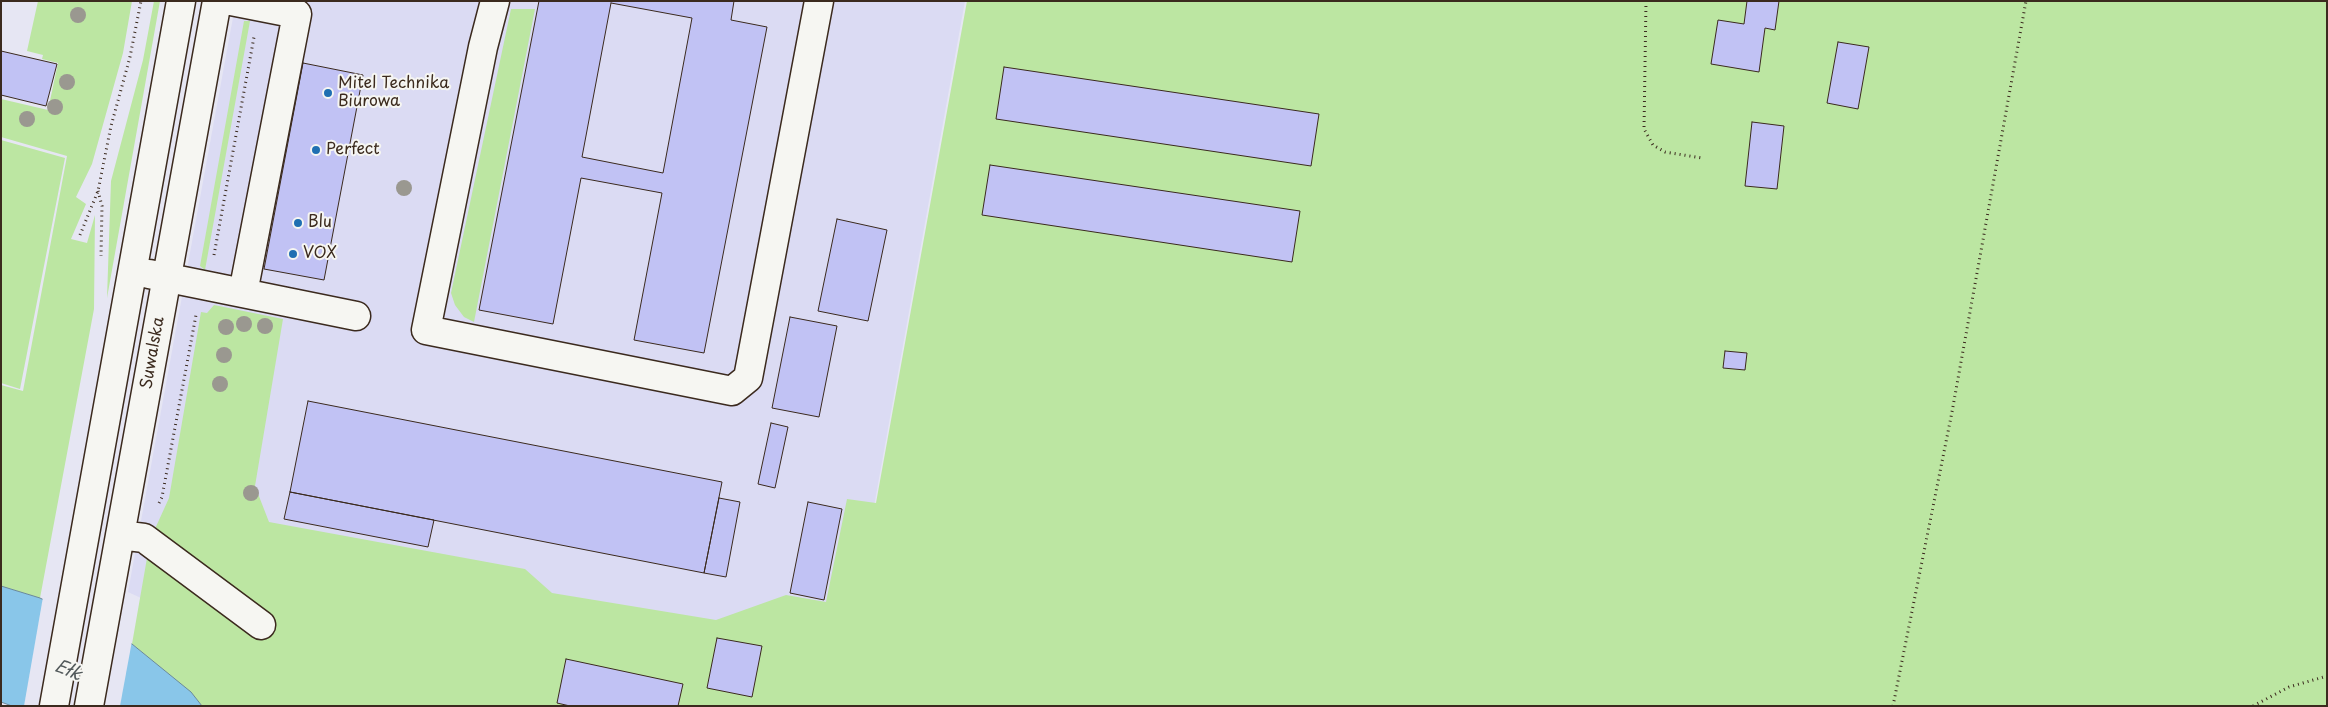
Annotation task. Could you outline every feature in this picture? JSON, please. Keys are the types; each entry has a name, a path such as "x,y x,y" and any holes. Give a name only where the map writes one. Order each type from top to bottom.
{"street":[{"path":"54,706 181,1"},
{"name":"Suwalska","path":"89,706 218,1"},
{"path":"231,1 297,14 243,293"},
{"path":"495,1 483,47 426,330 732,391 748,378 819,1"},
{"path":"133,271 356,316"},
{"path":"120,534 144,538 261,625"}],"path":[{"path":"80,235 98,191 111,126 130,57 141,1"},
{"path":"1646,1 1644,129 1653,145 1665,152 1702,158"},
{"path":"1893,706 1952,412 2026,1"},
{"path":"2253,706 2289,686 2327,676"}],"shaded area":[{"path":"236,1 965,1 838,706 372,706 128,592"}],"green space":[{"path":"38,1 132,1 123,53 92,164 76,197 86,204 71,239 87,243 95,215 94,309 40,598 1,586 1,385 23,391 67,156 1,137 1,99 48,110 58,63 42,59 43,55 27,51"},
{"path":"154,1 160,1 107,298 111,181 143,60"},
{"path":"967,1 2327,1 2327,706 202,706 190,692 132,644 147,558 259,637 273,617 154,531 169,498 201,312 207,313 214,305 283,319 255,486 269,522 525,569 552,593 716,620 786,595 826,602 847,499 876,503"},
{"path":"511,9 535,9 474,322 464,317 455,305 451,293"},
{"path":"244,21 250,21 205,270 200,266"},
{"path":"1,140 65,158 20,389 1,383"}],"water":[{"name":"Ełk","path":"1,586 40,598 132,644 191,692 202,706 12,706 1,702"}],"pier":[{"path":"43,597 132,641 120,706 24,706"}],"building":[{"path":"539,1 734,1 731,20 767,27 704,353 634,340 662,193 581,178 553,324 479,310","holes":["611,3 692,18 663,173 582,157"]},
{"path":"1747,1 1779,1 1775,30 1765,28 1759,72 1711,64 1718,20 1744,24"},
{"path":"1838,42 1869,47 1858,109 1827,103"},
{"path":"1,51 57,64 46,106 1,95"},
{"path":"303,63 363,75 324,280 264,269"},
{"path":"1004,67 1319,114 1311,166 996,119"},
{"path":"1752,122 1784,126 1777,189 1745,186"},
{"path":"990,165 1300,211 1292,262 982,215"},
{"path":"837,219 887,230 868,321 818,311"},
{"path":"790,317 837,326 819,417 772,408"},
{"path":"1725,351 1747,353 1745,370 1723,368"},
{"path":"308,401 722,482 704,573 290,492"},
{"path":"771,423 788,427 775,488 758,484"},
{"path":"290,492 434,520 428,547 284,519"},
{"path":"719,498 740,502 726,577 704,573"},
{"path":"808,502 842,509 824,600 790,593"},
{"path":"717,638 762,646 752,697 707,688"},
{"path":"566,659 683,684 678,706 570,706 557,703"}],"place":[{"name":"Mitel Technika Biurowa","path":"328,93"},
{"name":"Perfect","path":"316,150"},
{"name":"Blu","path":"298,223"},
{"name":"VOX","path":"293,254"}]}
